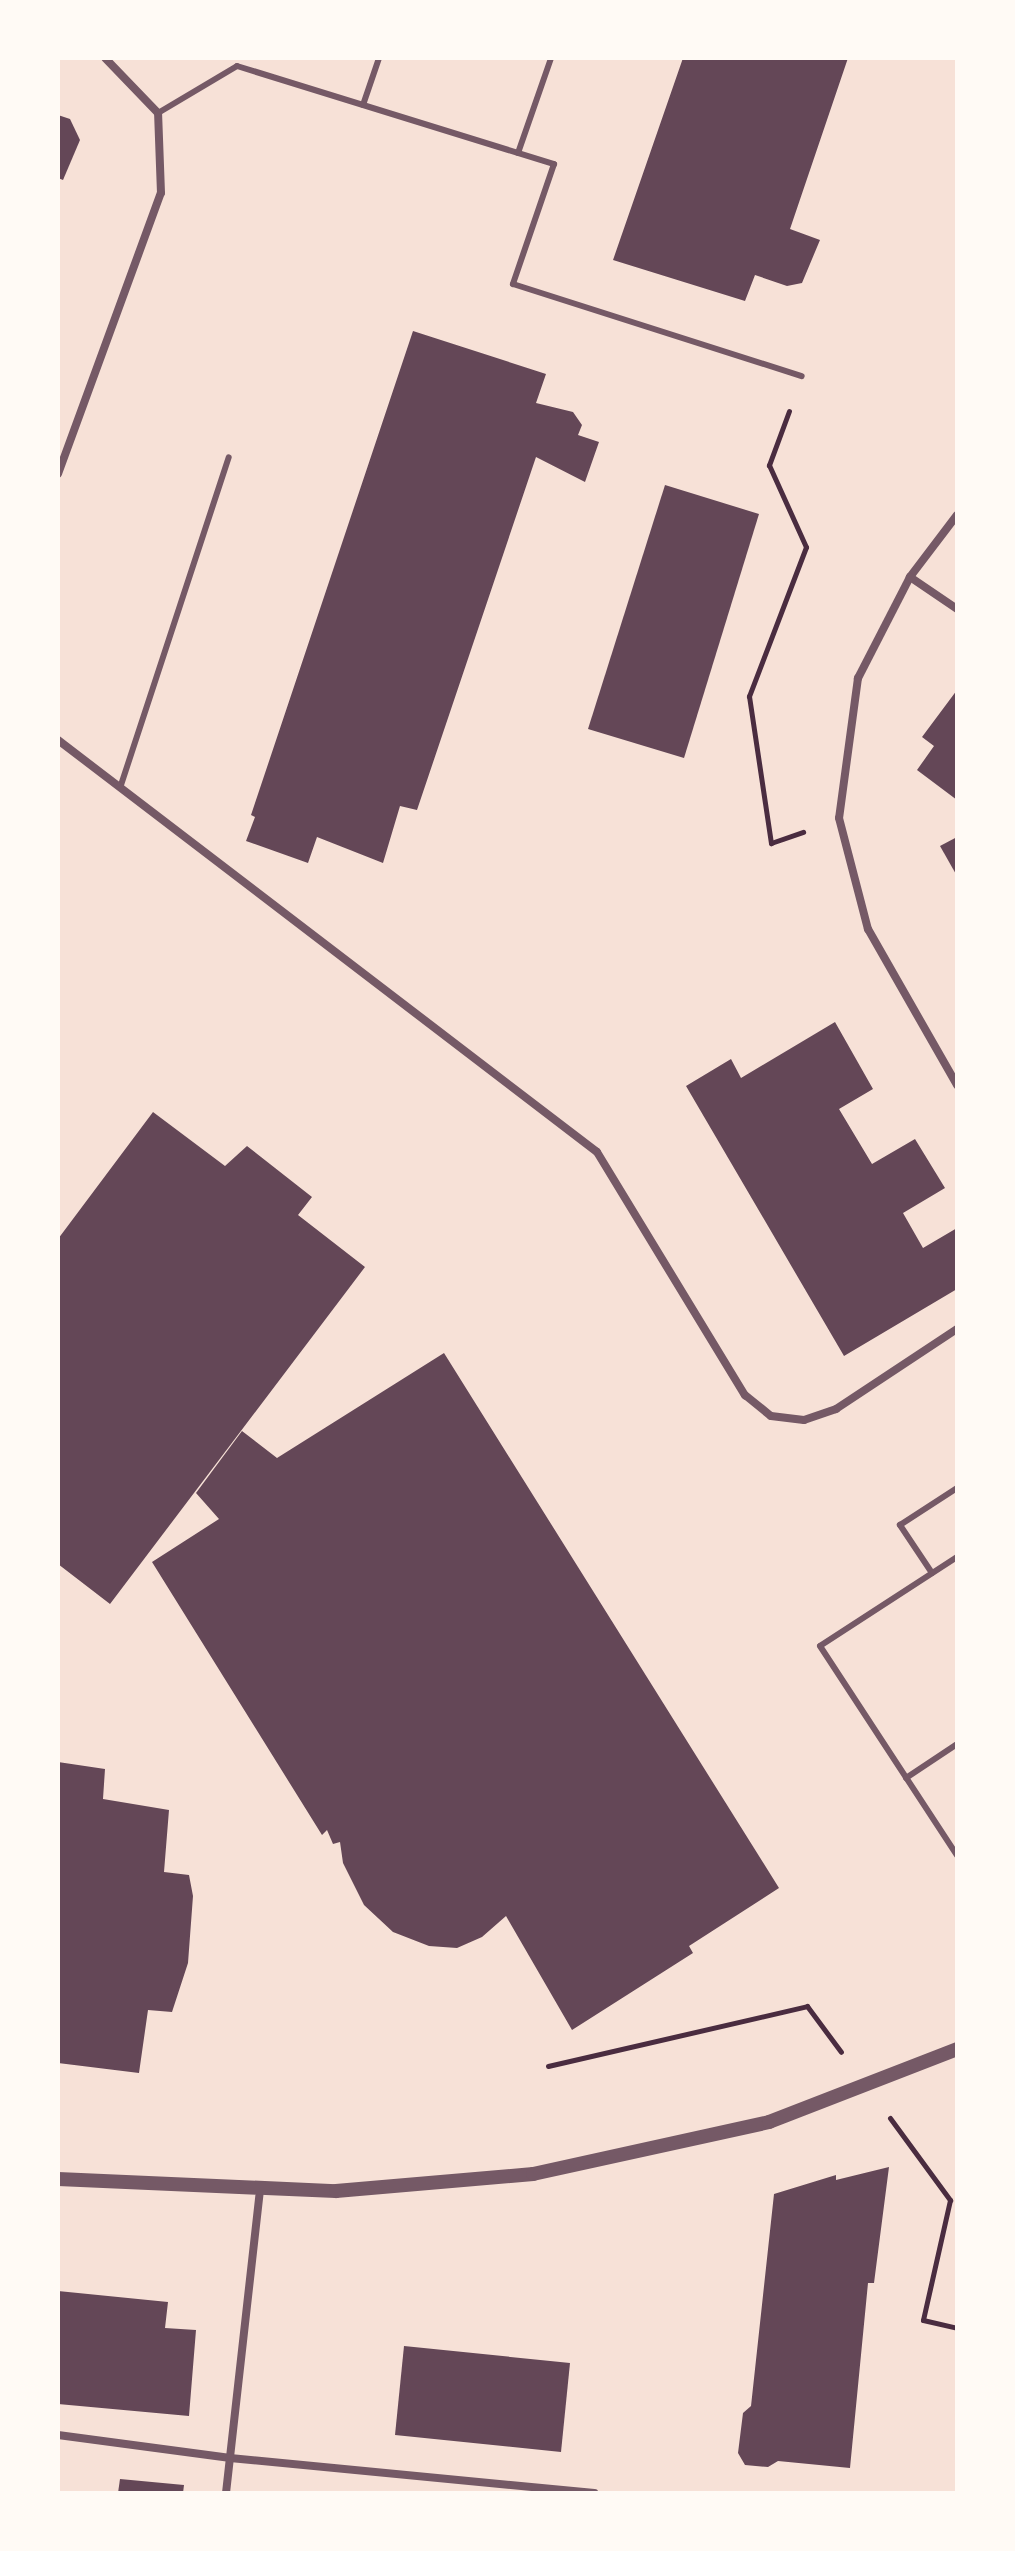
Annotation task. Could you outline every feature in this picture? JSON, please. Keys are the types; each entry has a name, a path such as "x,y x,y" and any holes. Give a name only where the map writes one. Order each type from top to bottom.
{"street":[{"path":"58,474 161,193 158,113 105,58"},
{"path":"957,515 910,577 858,678 839,818 868,929 957,1085"},
{"path":"910,577 957,609"},
{"path":"58,740 597,1152 745,1395 771,1416 804,1420 836,1409 957,1329"},
{"path":"58,2179 260,2190 414,2187 533,2174 648,2152 769,2122 957,2049"},
{"path":"226,2493 260,2190"},
{"path":"58,2435 230,2458 594,2493"}],"lane":[{"path":"363,105 379,58"},
{"path":"518,153 551,58"},
{"path":"158,113 237,66 554,164 513,284 802,376"},
{"path":"120,788 229,457"},
{"path":"932,1573 900,1525 957,1488"},
{"path":"957,1557 820,1646 957,1855"},
{"path":"906,1778 957,1744"}],"path":[{"path":"802,376 769,465 806,547 749,696 771,843 839,818"},
{"path":"548,2066 807,2006"},
{"path":"950,2200 923,2320 957,2328"}],"building":[{"path":"683,58 848,58 790,229 820,240 802,283 787,286 755,275 745,301 613,260"},
{"path":"58,115 70,119 80,140 63,180 58,178"},
{"path":"413,331 546,374 536,403 573,412 582,425 578,435 599,442 585,482 536,457 417,810 400,806 383,863 317,837 308,863 246,841 255,817 251,815"},
{"path":"665,485 759,514 684,758 588,729"},
{"path":"957,690 957,800 917,770 934,746 922,737"},
{"path":"957,837 957,876 940,846"},
{"path":"835,1022 873,1089 839,1109 872,1164 915,1139 945,1188 903,1213 923,1248 957,1228 957,1289 844,1356 686,1086 731,1059 741,1078"},
{"path":"153,1112 225,1166 247,1146 312,1197 298,1215 365,1267 110,1604 58,1564 58,1239"},
{"path":"444,1353 779,1888 689,1946 693,1953 572,2030 506,1916 482,1937 457,1948 429,1946 393,1932 364,1905 343,1863 340,1842 333,1844 327,1830 322,1835 152,1562 219,1519 196,1493 242,1431 277,1458"},
{"path":"58,1762 105,1769 103,1799 169,1810 164,1872 189,1875 193,1896 188,1963 172,2012 148,2010 139,2073 58,2063"},
{"path":"889,2167 874,2283 868,2283 850,2468 778,2461 768,2467 745,2465 738,2453 743,2413 751,2406 774,2194 836,2175 836,2180"},
{"path":"58,2291 168,2302 165,2328 196,2330 189,2416 58,2404"},
{"path":"404,2346 570,2363 561,2452 395,2435"},
{"path":"120,2479 184,2485 183,2493 118,2493"}]}
